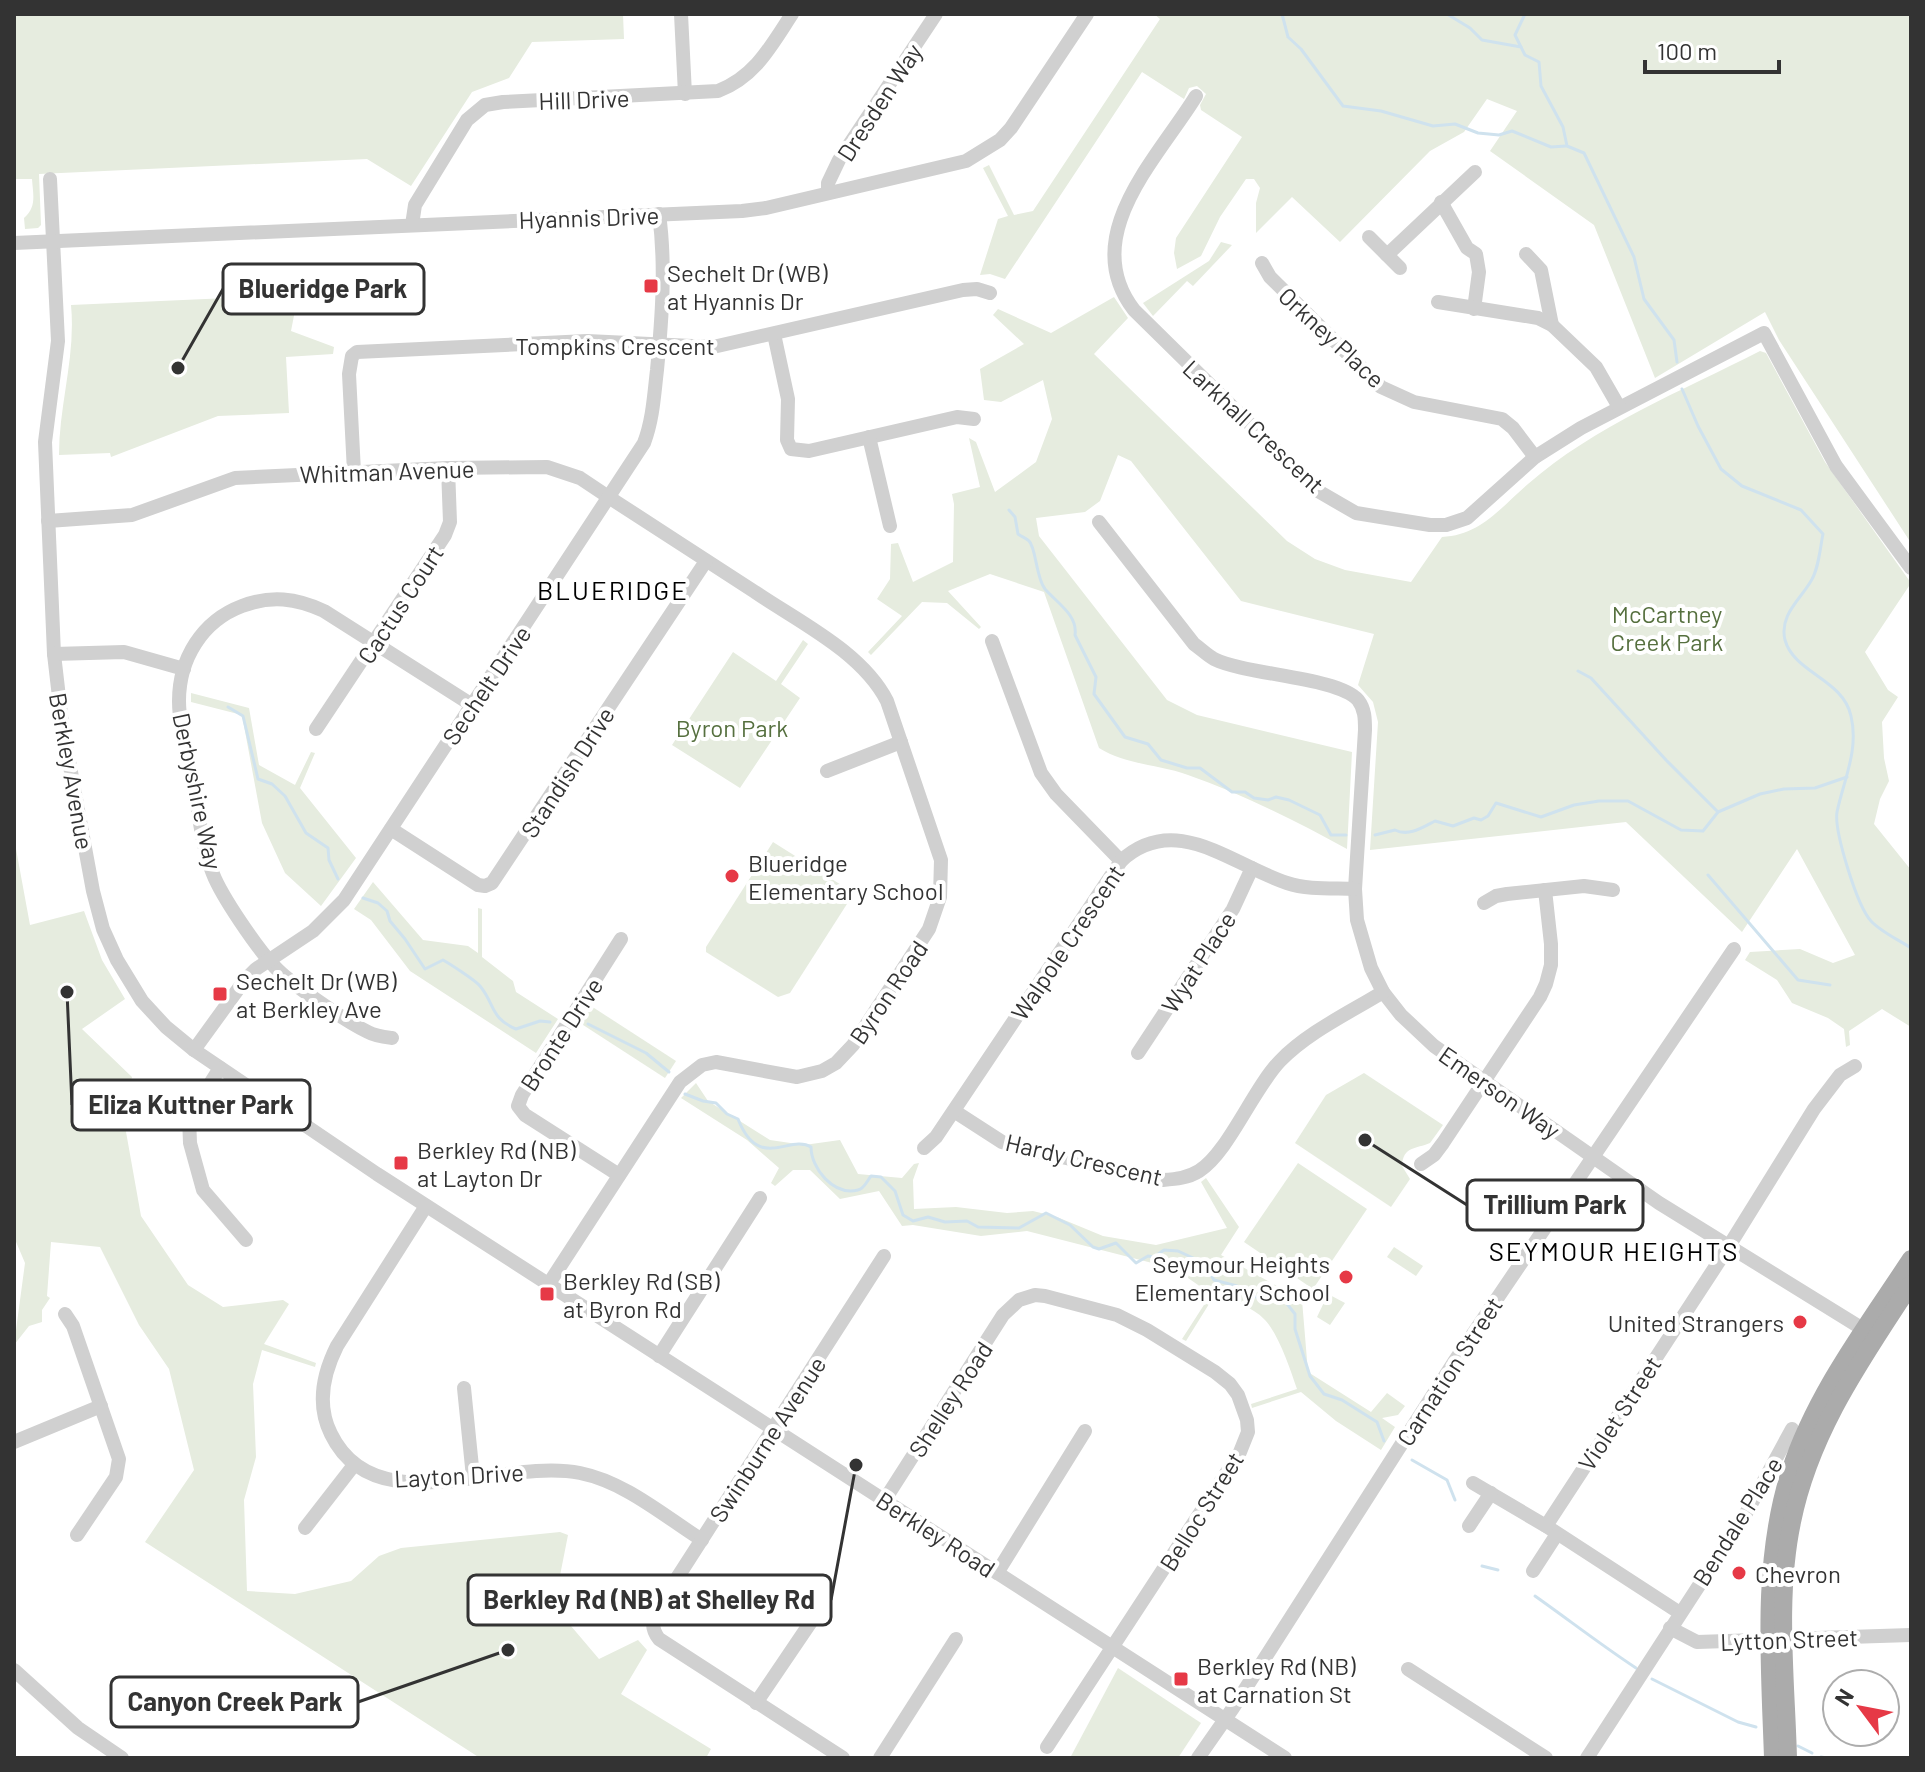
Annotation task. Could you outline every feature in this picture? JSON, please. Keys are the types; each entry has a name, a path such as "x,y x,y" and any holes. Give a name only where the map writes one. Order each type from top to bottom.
{"main road":[{"path":"1870,1334 1911,1259"},
{"path":"1773,1758 1778,1640 1776,1535 1790,1471 1826,1391 1911,1284"},
{"path":"1778,1640 1788,1758"}],"street":[{"path":"681,14 685,94"},
{"name":"Hill Drive","path":"412,225 415,205 467,120 485,105 718,91 743,79 763,58 792,14"},
{"name":"Dresden Way","path":"828,191 828,183 839,160 936,14"},
{"name":"Hyannis Drive","path":"14,243 766,208 828,191 946,167 980,154 1011,128 1087,14"},
{"name":"Larkhall Crescent","path":"1196,96 1123,209 1116,229 1113,254 1116,273 1130,304 1151,328 1318,491 1356,513 1430,525 1457,523 1467,518 1535,457 1581,428 1764,333 1836,466 1911,568"},
{"path":"1387,255 1475,172"},
{"name":"Berkley Avenue","path":"50,179 58,341 45,442 54,654 62,723 103,929 117,960 142,1001 166,1027 220,1068 426,1206"},
{"path":"1441,202 1467,248 1476,254 1479,272 1474,309"},
{"name":"Sechelt Drive","path":"194,1050 233,992 256,969 313,931 344,900 644,443 651,423 659,346 663,267 659,214"},
{"path":"1369,237 1400,268"},
{"path":"1526,254 1541,270 1552,325"},
{"name":"Orkney Place","path":"1262,263 1270,277 1381,387 1414,402 1502,419 1513,428 1535,457"},
{"name":"Tompkins Crescent","path":"354,472 349,365 357,352 587,341 713,347 963,290 977,289 990,293"},
{"path":"1438,302 1538,318 1552,325 1596,367 1619,407"},
{"path":"774,334 788,399 787,440 791,449 809,451 957,417 974,419"},
{"path":"869,437 890,526"},
{"name":"Whitman Avenue","path":"48,521 132,515 235,478 448,468 547,467 580,478 706,561"},
{"name":"Cactus Court","path":"316,729 445,535 450,522 448,468"},
{"name":"Emerson Way","path":"1099,522 1203,652 1230,664 1346,691 1361,704 1365,730 1355,889 1357,920 1363,946 1383,992 1415,1031 1659,1203 1870,1334"},
{"name":"Byron Road","path":"548,1285 680,1082 702,1065 716,1062 797,1077 822,1071 836,1063 853,1045 919,946 936,913 940,897 941,860 887,701 877,681 860,664 706,561"},
{"name":"Standish Drive","path":"391,829 478,885 492,883 706,561"},
{"name":"Derbyshire Way","path":"392,1038 365,1031 288,979 269,961 219,886 205,847 179,705 184,669 195,643 205,630 231,610 259,600 285,599 310,604 472,705"},
{"path":"992,641 1041,773 1056,794 1121,861"},
{"path":"54,654 124,652 184,669"},
{"path":"827,771 901,742"},
{"name":"Walpole Crescent","path":"924,1148 954,1111 1121,861 1142,845 1178,840 1203,846 1300,886 1355,889"},
{"name":"Wyat Place","path":"1138,1053 1233,909 1252,868"},
{"path":"1484,903 1496,896 1584,886 1613,890"},
{"path":"1421,1164 1434,1155 1443,1143 1546,984 1551,965 1551,944 1545,890"},
{"name":"Bronte Drive","path":"619,1175 525,1115 518,1106 621,939"},
{"name":"Carnation Street","path":"1198,1758 1454,1362 1734,949"},
{"name":"Hardy Crescent","path":"954,1111 1002,1142 1022,1148 1163,1180 1185,1178 1199,1172 1218,1152 1279,1062 1296,1047 1383,992"},
{"name":"Violet Street","path":"1552,1530 1814,1109 1840,1075 1855,1066"},
{"path":"220,1068 189,1117 190,1143 203,1190 246,1240"},
{"path":"659,1356 760,1198"},
{"path":"305,1528 354,1465 338,1446 325,1422 322,1391 327,1369 337,1346 426,1206"},
{"name":"Berkley Road","path":"426,1206 1285,1758"},
{"name":"Swinburne Avenue","path":"756,1703 659,1639 652,1624 661,1603 884,1256"},
{"name":"Belloc Street","path":"1019,1300 1035,1295 1045,1296 1117,1315 1147,1330 1230,1384 1238,1395 1248,1432 1240,1452 1047,1747"},
{"name":"Shelley Road","path":"884,1501 1003,1315 1019,1300"},
{"path":"65,1314 73,1326 120,1468 77,1535"},
{"path":"464,1388 473,1477"},
{"path":"14,1442 101,1406"},
{"name":"Bendale Place","path":"1587,1758 1753,1501 1792,1429"},
{"path":"997,1573 1085,1431"},
{"name":"Layton Drive","path":"354,1465 377,1477 403,1483 555,1470 582,1473 619,1487 702,1540"},
{"path":"1473,1483 1680,1613"},
{"path":"1469,1526 1491,1493"},
{"path":"1533,1571 1552,1530"},
{"path":"819,1610 756,1703 843,1758"},
{"name":"Lytton Street","path":"1670,1628 1697,1642 1911,1635"},
{"path":"880,1758 956,1639"},
{"path":"1408,1669 1546,1758"},
{"path":"14,1670 70,1722 122,1758"}],"green space":[{"path":"14,14 623,14 624,39 532,42 509,78 472,92 411,186 367,159 39,174 41,225 25,229 24,218 33,205 33,195 32,179 14,179"},
{"path":"1154,14 1911,14 1911,543 1779,340 1765,312 1655,378 1594,225 1490,151 1517,111 1487,99 1464,132 1430,151 1340,242 1292,197 1256,233 1256,203 1260,188 1254,179 1246,179 1220,217 1201,256 1177,269 1174,253 1176,238 1242,137 1201,110 1200,105 1206,94 1197,86 1189,88 1184,99 1142,72 1005,279 990,274 980,275 998,219 1008,216 983,168 989,165 1014,215 1033,211 1160,19"},
{"path":"1221,242 1232,245 1193,286 1187,281 1153,316 1143,303 1209,261"},
{"path":"298,295 291,331 334,347 333,354 286,357 289,413 218,416 111,457 110,453 59,455 71,343 71,305"},
{"name":"McCartney Creek Park","path":"1114,297 1128,318 1094,354 1287,541 1315,559 1345,570 1411,582 1442,537 1479,526 1581,444 1670,395 1760,351 1766,353 1825,462 1911,583 1865,652 1888,690 1898,697 1882,722 1889,781 1880,799 1874,824 1911,870 1911,1027 1882,1009 1849,1031 1850,1045 1846,1047 1844,1029 1828,1018 1792,1003 1777,980 1745,960 1750,952 1800,949 1833,963 1855,955 1797,849 1742,932 1626,822 1370,850 1378,722 1373,702 1358,685 1374,634 1241,601 1131,461 1118,455 1100,501 1085,512 1036,518 1039,536 1167,700 1197,715 1352,752 1347,849 1289,818 1228,791 1177,771 1120,758 1099,748 1044,592 990,574 948,591 981,627 979,629 947,603 922,602 871,655 868,652 902,616 877,599 890,579 891,544 898,543 913,582 953,562 952,494 980,487 969,438 976,442 995,492 1036,462 1052,419 1043,380 1001,402 984,400 980,369 1024,344 993,315 998,309 1051,333"},
{"name":"Byron Park","path":"803,640 808,644 781,684 800,698 740,788 672,745 733,652 776,681"},
{"path":"191,693 249,708 259,765 295,785 311,752 315,753 300,788 356,858 321,906 285,873 262,823 242,715 191,702"},
{"path":"14,838 30,925 84,911 102,960 125,999 82,1029 132,1077 123,1115 141,1216 188,1285 223,1307 283,1300 289,1304 264,1344 316,1363 315,1367 262,1350 253,1384 256,1457 244,1500 247,1591 295,1594 351,1581 379,1556 401,1548 560,1532 568,1535 554,1606 599,1659 638,1640 647,1650 621,1694 711,1749 706,1758 480,1758 145,1542 194,1470 169,1369 139,1325 100,1247 51,1242 47,1296 50,1298 42,1310 42,1322 29,1326 14,1345 25,1263 14,1237"},
{"path":"773,842 854,893 790,993 778,997 706,952 706,947"},
{"path":"373,882 423,940 468,946 478,953 478,908 482,909 482,957 513,981 516,992 558,1019 536,1053 410,971 371,920 354,909"},
{"path":"591,1006 676,1061 665,1078 580,1023"},
{"path":"1364,1073 1443,1125 1430,1143 1411,1149 1405,1155 1402,1166 1410,1179 1391,1207 1295,1143 1326,1095"},
{"path":"696,1083 708,1101 770,1140 804,1145 840,1140 858,1174 902,1178 914,1164 919,1163 913,1180 914,1209 956,1207 1007,1213 1033,1211 1057,1217 1103,1236 1156,1245 1227,1228 1201,1182 1206,1178 1239,1227 1221,1255 1302,1300 1308,1372 1371,1412 1387,1393 1405,1406 1398,1415 1382,1418 1395,1427 1381,1450 1336,1421 1301,1392 1252,1408 1251,1404 1297,1389 1275,1334 1254,1311 1214,1296 1186,1341 1182,1339 1211,1294 1188,1278 1160,1265 1027,1231 981,1236 902,1226 879,1191 840,1199 810,1170 793,1170 775,1186 771,1183 779,1168 747,1140 681,1098"},
{"path":"1298,1163 1367,1209 1313,1289 1244,1242"},
{"path":"1394,1247 1423,1266 1416,1276 1387,1257"},
{"path":"1328,1294 1345,1303 1330,1325 1317,1317"},
{"path":"1118,1668 1201,1723 1178,1758 1070,1758"}],"waterway":[{"path":"1282,14 1288,37 1301,49 1343,106 1381,111 1433,126 1455,124 1478,133 1499,135 1512,131 1551,147 1566,146"},
{"path":"1447,14 1470,28 1482,40 1521,47"},
{"path":"1525,14 1515,35 1525,55 1539,62 1541,86 1563,127 1567,146 1584,153 1634,257 1644,299 1674,340 1677,362"},
{"path":"1682,389 1721,469 1742,486 1801,510 1823,534 1814,576 1785,623 1785,640 1798,661 1829,684 1846,703 1851,716 1853,741 1837,812 1843,851 1865,913 1885,932 1911,948"},
{"path":"1009,510 1015,517 1018,534 1031,544 1042,584 1073,621 1075,635 1096,677 1094,694 1125,737 1148,744 1161,760 1187,768 1200,768 1232,792 1245,792 1254,798 1268,800 1276,797 1289,800 1320,815 1331,835 1346,835"},
{"path":"1578,671 1591,678 1718,812"},
{"path":"228,707 243,716 258,779 272,784 285,796 306,833 328,848 329,860 338,879"},
{"path":"1375,835 1395,830 1411,832 1435,821 1453,826 1474,818 1481,820 1488,816 1496,803 1541,817 1574,805 1599,801 1628,801 1681,830 1703,831 1718,812 1760,794 1815,788 1847,777"},
{"path":"1708,875 1798,980 1830,985"},
{"path":"363,898 378,903 387,911 390,921 425,969 443,960 462,972 480,986 497,1015 508,1025 516,1029 540,1021 550,1022"},
{"path":"588,1024 646,1053 669,1072"},
{"path":"685,1094 716,1103 727,1114 738,1119 755,1144 765,1148 802,1144 811,1147 819,1171 840,1189 858,1190 871,1176 881,1177 895,1191 903,1215 913,1221 928,1217 945,1222 967,1221 978,1227 1019,1228 1046,1213 1070,1225 1093,1247 1099,1249 1116,1243 1136,1263 1164,1250 1178,1251 1204,1263 1214,1280 1237,1286 1258,1298 1284,1300 1295,1314 1295,1329 1310,1376 1324,1394 1342,1400 1377,1422 1384,1441"},
{"path":"1412,1460 1447,1480 1455,1500"},
{"path":"1482,1566 1498,1570"},
{"path":"1535,1596 1636,1668"},
{"path":"1652,1679 1738,1722 1756,1727"},
{"path":"1798,1746 1812,1753"},
{"path":"1821,1757 1827,1758"}],"place":[{"name":"Sechelt Dr (WB) at Hyannis Dr","path":"651,286"},
{"name":"Blueridge Park","path":"178,368"},
{"name":"Blueridge Elementary School","path":"732,876"},
{"name":"Eliza Kuttner Park","path":"67,992"},
{"name":"Sechelt Dr (WB) at Berkley Ave","path":"220,994"},
{"name":"Trillium Park","path":"1365,1140"},
{"name":"Berkley Rd (NB) at Layton Dr","path":"401,1163"},
{"name":"Seymour Heights Elementary School","path":"1346,1277"},
{"name":"Berkley Rd (SB) at Byron Rd","path":"547,1294"},
{"name":"United Strangers","path":"1800,1322"},
{"name":"Berkley Rd (NB) at Shelley Rd","path":"856,1465"},
{"name":"Chevron","path":"1739,1573"},
{"name":"Canyon Creek Park","path":"508,1650"},
{"name":"Berkley Rd (NB) at Carnation St","path":"1181,1679"}],"district":[{"name":"BLUERIDGE","path":"613,589"},
{"name":"SEYMOUR HEIGHTS","path":"1614,1250"}]}
